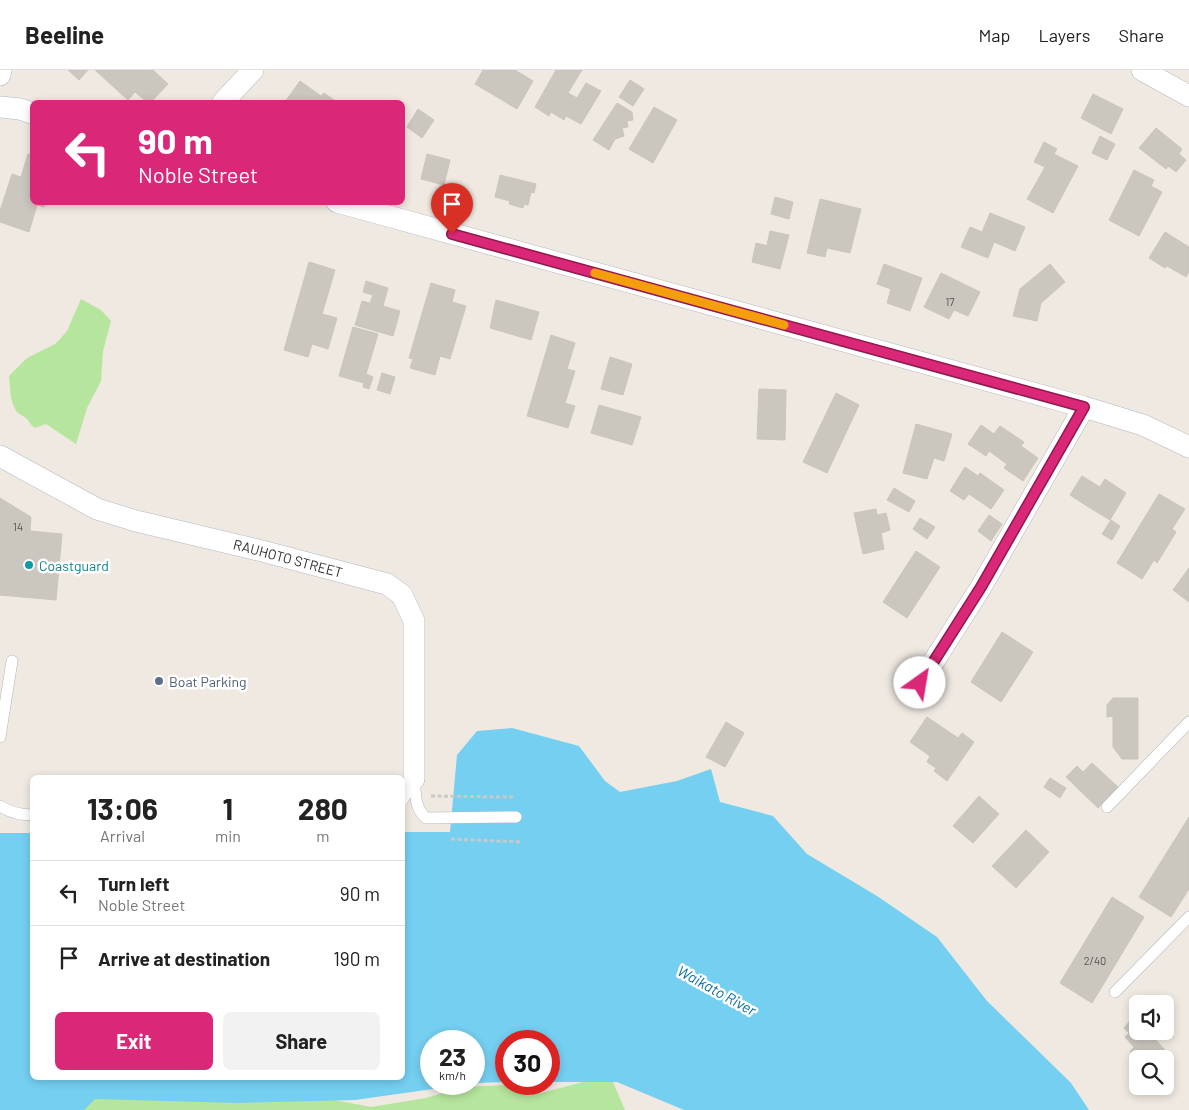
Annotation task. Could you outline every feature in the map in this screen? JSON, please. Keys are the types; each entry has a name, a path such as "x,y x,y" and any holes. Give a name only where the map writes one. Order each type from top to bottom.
{"street":[{"path":"0,75 1,70"},
{"path":"224,100 254,70"},
{"path":"1142,70 1189,96"},
{"path":"0,107 20,109 30,112"},
{"path":"348,205 1084,407 1143,425 1189,448"},
{"path":"920,683 981,587 1084,407"},
{"name":"RAUHOTO STREET","path":"0,456 97,509 136,522 254,549 387,584 402,595 414,621 414,779"}],"lane":[{"path":"0,737 12,661"},
{"path":"1107,807 1189,722"},
{"path":"405,796 414,779"},
{"path":"414,779 417,806 426,818 516,817"},
{"path":"0,806 21,815 30,815"},
{"path":"1115,992 1189,917"}],"path":[{"path":"431,796 513,796"},
{"path":"451,839 522,842"}],"green space":[{"path":"81,299 101,310 111,321 103,351 101,381 87,408 76,444 46,424 35,428 17,412 12,400 9,376 27,358 55,344 60,339 67,331"},
{"path":"610,1075 625,1110 66,1110 72,1099 282,1090 371,1107 436,1095 485,1095 485,1086 495,1086 495,1095 560,1095 560,1088"}],"water":[{"name":"Waikato River","path":"512,728 579,746 605,781 620,792 677,781 711,769 720,802 773,816 807,854 877,896 937,937 987,1001 1071,1083 1089,1110 684,1110 617,1082 560,1082 560,1030 495,1030 495,1082 485,1083 485,1030 420,1030 420,1091 355,1100 238,1103 95,1099 84,1110 0,1110 0,833 30,833 30,1080 405,1080 405,832 450,832 457,755 477,731"}],"building":[{"path":"68,70 88,70 79,80"},
{"path":"95,70 153,70 168,84 153,100 145,100 135,92 128,100"},
{"path":"483,70 515,70 533,81 517,109 475,84"},
{"path":"556,70 582,70 568,93 577,98 586,83 601,91 581,124 566,116 564,120 551,112 549,116 535,107"},
{"path":"630,80 644,89 633,106 619,97"},
{"path":"300,81 321,96 324,93 334,100 286,100"},
{"path":"1093,94 1123,109 1111,134 1081,118"},
{"path":"617,103 632,112 633,120 627,121 628,127 622,128 624,136 615,139 609,150 593,140"},
{"path":"654,107 677,120 653,163 629,149"},
{"path":"418,109 434,120 422,138 407,127"},
{"path":"1156,128 1182,149 1179,154 1186,160 1176,172 1168,166 1166,169 1139,148"},
{"path":"1100,136 1115,144 1107,160 1092,153"},
{"path":"1044,142 1057,149 1054,154 1078,166 1053,213 1027,199 1045,167 1034,162"},
{"path":"28,154 30,154 30,205 37,205 29,232 0,222 0,211 12,174 21,177"},
{"path":"427,154 450,160 444,185 421,179"},
{"path":"1134,170 1154,180 1151,186 1162,192 1139,236 1109,220"},
{"path":"500,175 536,184 534,193 531,192 528,205 524,204 523,208 509,204 510,201 495,197"},
{"path":"775,197 793,202 789,219 771,214"},
{"path":"820,199 861,209 850,253 827,248 825,257 807,253"},
{"path":"990,213 1025,227 1015,251 994,242 988,258 961,247 970,227 982,232"},
{"path":"770,231 789,235 785,250 767,245"},
{"path":"1165,232 1189,247 1189,272 1186,277 1167,266 1165,268 1149,258"},
{"path":"756,243 785,250 780,269 752,262"},
{"path":"309,262 335,270 322,314 337,318 328,349 312,344 308,357 284,350"},
{"path":"884,264 922,278 910,311 887,303 891,289 877,284"},
{"path":"1050,264 1065,282 1041,303 1037,321 1013,316 1020,289"},
{"path":"941,273 980,292 968,316 954,310 949,319 924,307"},
{"path":"366,281 388,288 383,306 400,311 393,336 355,325 362,301 370,303 373,295 363,292"},
{"path":"431,283 455,290 452,302 466,306 450,359 440,356 435,375 410,368 413,359 409,358"},
{"path":"496,300 539,312 531,340 490,328"},
{"path":"353,327 378,334 366,374 373,377 369,389 363,387 364,383 339,376"},
{"path":"551,335 575,343 567,369 575,371 565,403 575,406 568,428 527,416"},
{"path":"610,357 632,364 623,395 601,389"},
{"path":"382,373 395,377 390,394 377,390"},
{"path":"759,389 786,390 785,440 757,439"},
{"path":"836,393 859,405 827,473 803,462"},
{"path":"599,405 641,417 632,445 591,433"},
{"path":"916,424 952,434 944,461 934,458 927,479 903,473"},
{"path":"981,425 994,434 1000,426 1024,442 1021,446 1038,458 1023,481 1004,468 1007,464 989,451 986,456 968,444"},
{"path":"965,467 978,476 980,473 1004,490 991,509 969,494 964,500 950,491"},
{"path":"1082,476 1100,487 1087,506 1070,495"},
{"path":"1105,479 1126,493 1110,520 1087,506"},
{"path":"894,488 915,501 909,512 887,500"},
{"path":"1159,494 1185,509 1172,529 1176,532 1157,563 1154,560 1142,579 1117,563"},
{"name":"Coastguard","path":"0,498 31,517 30,531 62,534 56,600 0,595"},
{"path":"876,509 877,515 886,513 890,530 881,533 884,549 863,554 854,513"},
{"path":"989,515 1002,524 991,541 978,531"},
{"path":"920,518 935,527 927,539 913,529"},
{"path":"1111,520 1120,526 1112,540 1102,534"},
{"path":"916,551 940,567 907,618 883,602"},
{"path":"1189,568 1189,602 1173,590"},
{"path":"1002,632 1033,652 1001,702 971,682"},
{"path":"1113,698 1138,698 1138,759 1122,759 1113,747 1113,716 1107,717 1107,705"},
{"path":"927,717 958,738 962,733 974,742 947,781 934,771 936,768 927,762 930,756 910,742"},
{"path":"726,722 744,733 725,767 706,757"},
{"path":"1092,763 1118,787 1098,808 1066,777 1077,766 1083,772"},
{"path":"1050,778 1066,788 1060,798 1044,787"},
{"path":"979,796 999,814 973,843 953,826"},
{"path":"1189,817 1189,889 1171,917 1139,897"},
{"path":"1026,830 1049,852 1016,888 992,866"},
{"path":"1112,897 1144,917 1092,1003 1060,983"},
{"path":"1129,1022 1129,1033 1124,1028"},
{"path":"1129,1033 1129,1040 1156,1040 1165,1050 1132,1050 1134,1047 1125,1037"}],"slow traffic":[{"path":"595,273 784,325"}],"place":[{"name":"Coastguard","path":"29,565"},
{"name":"Boat Parking","path":"159,681"}],"route":[{"path":"452,234 1084,407 981,587 920,683"}]}
